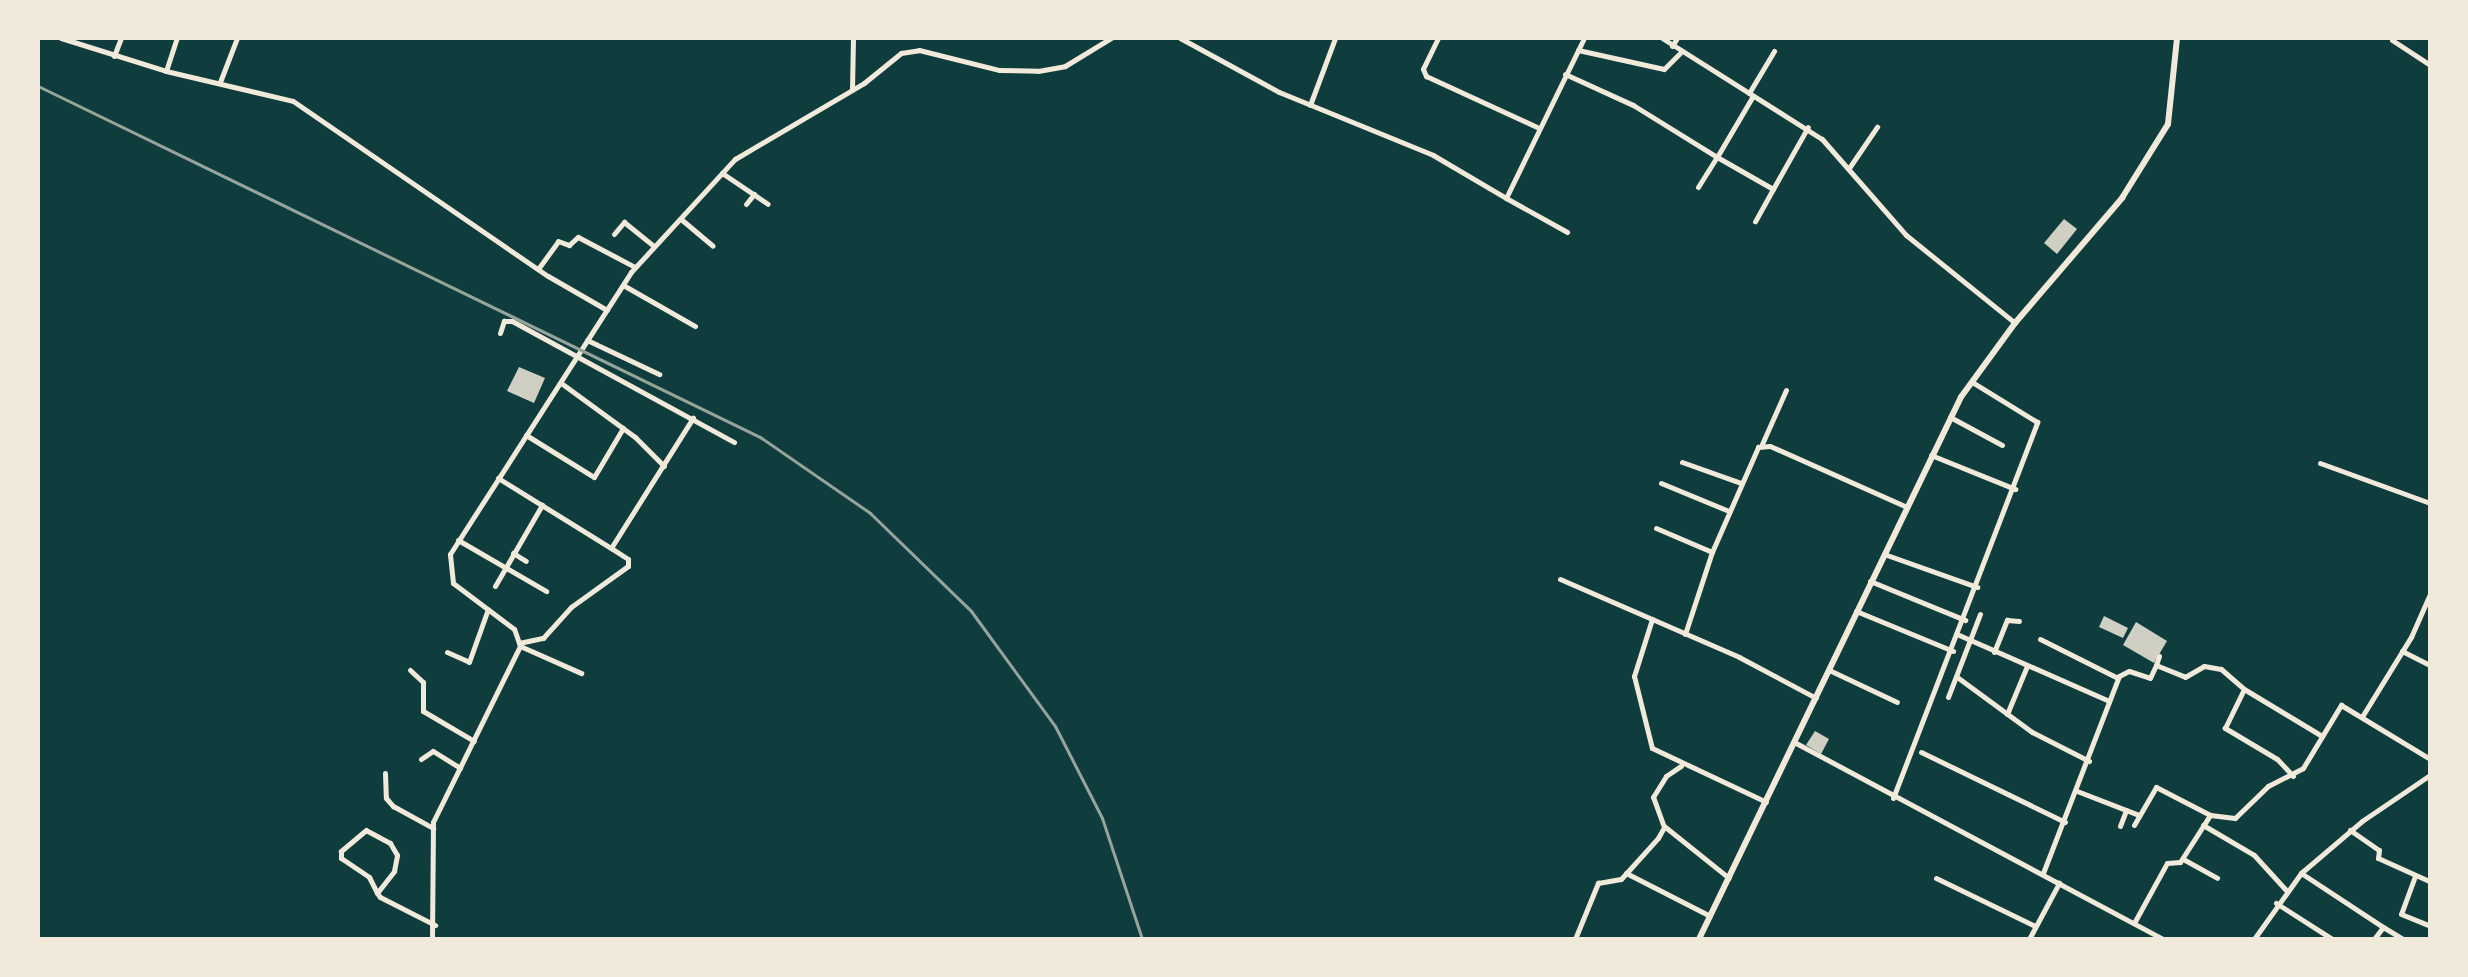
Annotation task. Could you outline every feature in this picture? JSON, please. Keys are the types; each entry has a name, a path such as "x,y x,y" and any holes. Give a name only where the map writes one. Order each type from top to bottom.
{"street":[{"path":"61,38 166,71 269,91 308,109 548,276 607,310"},
{"path":"114,56 121,38"},
{"path":"166,71 177,38"},
{"path":"220,82 237,38"},
{"path":"852,90 853,38"},
{"path":"432,939 435,925 433,828 441,799 474,741 519,645 514,629 453,583 448,561 458,540 635,267 682,220 722,173 783,127 852,90 908,51 999,70 1038,71 1065,66 1111,38"},
{"path":"1180,38 1241,74 1411,144 1567,232"},
{"path":"1310,105 1335,38"},
{"path":"1438,38 1423,69 1426,76 1537,127"},
{"path":"1506,198 1537,127 1584,38"},
{"path":"1662,38 1680,53 1808,127 1849,168 1906,235 2015,323"},
{"path":"1672,46 1677,38"},
{"path":"1699,939 1905,506 1970,381 2015,323 2122,198 2168,124 2177,38"},
{"path":"2392,40 2430,65"},
{"path":"1578,50 1664,69 1680,53"},
{"path":"1698,187 1774,51"},
{"path":"1565,74 1633,105 1773,189"},
{"path":"1755,221 1808,127"},
{"path":"1849,168 1877,127"},
{"path":"722,173 768,204"},
{"path":"746,204 754,194"},
{"path":"682,220 713,246"},
{"path":"614,234 624,222 654,246"},
{"path":"539,269 558,241 569,245 578,237 635,267"},
{"path":"623,285 695,326"},
{"path":"500,333 504,321 512,321 734,442"},
{"path":"587,340 659,374"},
{"path":"1948,697 1957,677 1965,620 2037,422 1970,381"},
{"path":"561,383 623,428 664,466"},
{"path":"1685,634 1712,552 1786,390"},
{"path":"1950,417 2002,445"},
{"path":"611,548 693,418"},
{"path":"526,435 594,477 623,428"},
{"path":"1762,445 1905,506"},
{"path":"1931,455 2015,489"},
{"path":"1682,462 1741,483"},
{"path":"2320,463 2430,503"},
{"path":"498,478 629,561 626,567 574,604 543,638 519,645"},
{"path":"1661,483 1729,511"},
{"path":"495,586 542,505"},
{"path":"1656,528 1712,552"},
{"path":"458,540 546,591"},
{"path":"513,553 526,561"},
{"path":"1883,553 1977,587"},
{"path":"1560,579 1685,634 1816,698"},
{"path":"1870,581 1965,620"},
{"path":"2363,715 2402,651 2430,594"},
{"path":"447,652 469,662 488,609"},
{"path":"1856,611 1953,651"},
{"path":"1895,798 1953,651 1980,614"},
{"path":"1652,619 1636,667 1635,696 1652,748 1681,766 1766,802"},
{"path":"1994,652 2007,620 2019,621"},
{"path":"1964,637 2109,701"},
{"path":"2040,639 2118,678"},
{"path":"519,645 581,673"},
{"path":"2402,651 2430,665"},
{"path":"2043,873 2089,761 2118,678 2129,671 2150,678 2159,656"},
{"path":"2156,665 2189,677 2200,667 2212,666 2244,684 2225,728 2277,759 2293,776"},
{"path":"2007,714 2027,666"},
{"path":"410,670 423,682 423,711 474,741"},
{"path":"1829,670 1897,702"},
{"path":"1957,677 2007,714 2089,761"},
{"path":"2244,689 2322,736"},
{"path":"2134,825 2156,787 2210,815 2235,818 2268,786 2293,776 2311,758 2341,705 2363,715 2430,759"},
{"path":"1794,742 1905,804 2043,873 2163,939"},
{"path":"421,759 433,751 460,768"},
{"path":"1921,752 2065,822"},
{"path":"1681,766 1660,783 1653,797 1663,825 1729,878"},
{"path":"385,773 386,798 393,806 433,828"},
{"path":"2254,939 2276,903 2301,873 2350,830 2430,775"},
{"path":"2077,791 2139,815"},
{"path":"2120,826 2126,810"},
{"path":"2134,923 2167,863 2178,864 2183,859 2210,815"},
{"path":"1575,939 1596,886 1616,882 1626,873 1663,825"},
{"path":"2203,825 2254,855 2286,890"},
{"path":"377,893 394,871 397,855 390,843 366,830 340,856 369,877 377,893 435,925"},
{"path":"2350,830 2379,850 2378,858 2429,881"},
{"path":"2183,859 2217,878"},
{"path":"1626,873 1710,916"},
{"path":"2301,873 2403,939"},
{"path":"2415,876 2401,914 2430,926"},
{"path":"1936,878 2035,926"},
{"path":"2029,939 2059,883"},
{"path":"2276,903 2332,939"},
{"path":"2374,939 2383,927"}],"building":[{"path":"2064,219 2077,229 2057,254 2044,243"},
{"path":"519,367 545,378 534,403 507,391"},
{"path":"2104,616 2128,628 2123,638 2099,627"},
{"path":"2136,622 2167,641 2154,663 2123,645"},
{"path":"1815,731 1829,739 1821,754 1806,745"}],"railway":[{"path":"38,86 760,437 870,513 971,611 1055,726 1102,818 1142,939"}]}
